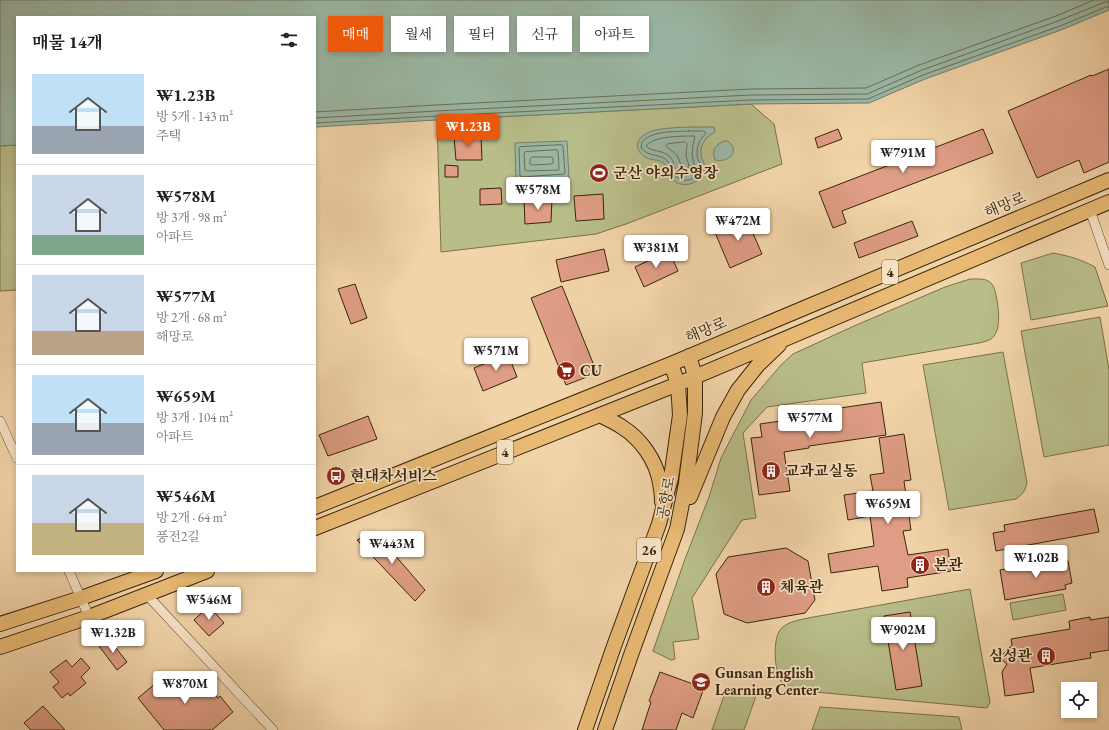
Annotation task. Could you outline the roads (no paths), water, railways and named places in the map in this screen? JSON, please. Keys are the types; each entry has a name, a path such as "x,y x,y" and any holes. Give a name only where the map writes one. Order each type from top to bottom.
{"main road":[{"name":"해망로","path":"316,507 671,364 1109,180"},
{"name":"4","path":"316,528 678,384 1109,202"},
{"name":"26","path":"677,529 723,418 738,390 758,365 787,338"},
{"name":"공항로","path":"605,730 677,529 686,483 695,413 695,376 689,356"},
{"name":"공항로","path":"585,730 658,524 671,478 680,415 678,384 671,364"},
{"path":"600,415 621,426 637,438 646,451 655,465 660,481 663,507"},
{"path":"0,624 81,598 153,572"},
{"path":"0,647 90,617 204,572"}],"street":[{"path":"1090,210 1109,265"},
{"path":"0,421 16,456"},
{"path":"69,572 90,617"},
{"path":"147,595 273,730"}],"water":[{"path":"0,0 1109,0 1109,10 1061,30 925,79 869,103 751,104 316,127 316,16 16,16 16,145 0,146"},
{"path":"714,127 715,132 707,138 701,150 704,163 702,174 693,183 685,185 675,182 663,163 644,156 639,152 637,146 640,139 649,132 663,129"},
{"path":"567,141 569,178 516,181 515,143"},
{"path":"725,141 728,141 732,145 733,153 724,160 715,160 715,148"}],"place":[{"name":"군산 야외수영장","path":"599,173"},
{"name":"CU","path":"566,371"},
{"name":"교과교실동","path":"771,471"},
{"name":"현대차서비스","path":"336,476"},
{"name":"본관","path":"920,565"},
{"name":"체육관","path":"766,587"},
{"name":"심성관","path":"1046,656"},
{"name":"Gunsan English Learning Center","path":"701,682"}]}
